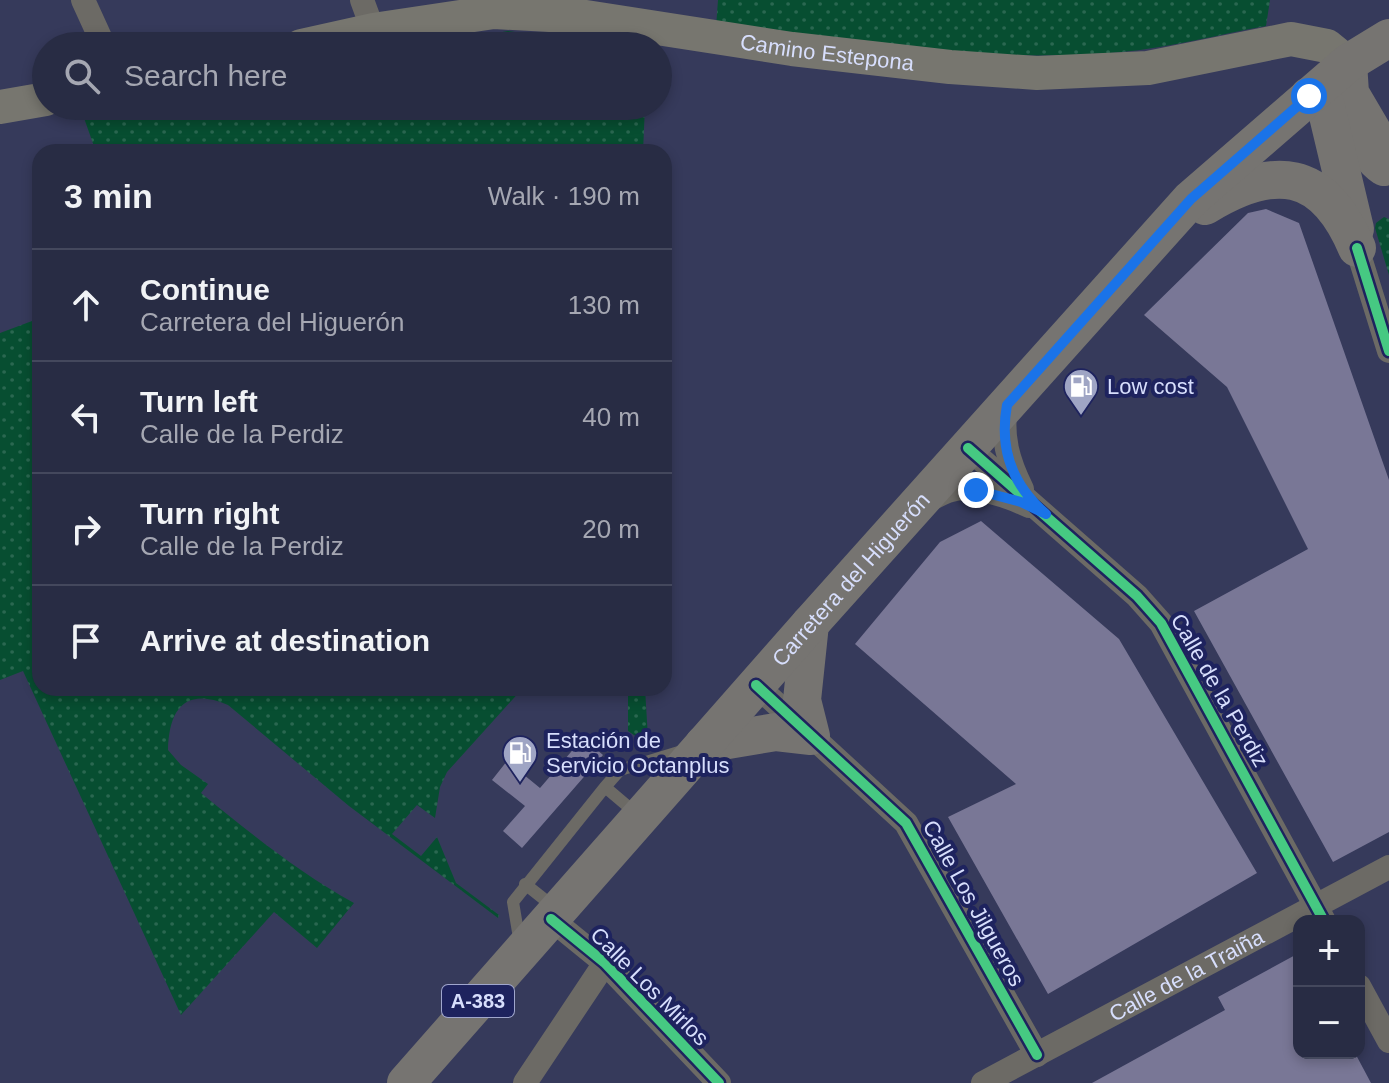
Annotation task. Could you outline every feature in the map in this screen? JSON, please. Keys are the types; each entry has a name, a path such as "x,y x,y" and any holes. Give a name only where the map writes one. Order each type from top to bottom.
{"main road":[{"name":"Camino Estepona","path":"331,32 368,15 494,12 586,17 792,49 950,67 1037,73 1148,68 1291,39 1327,46 1329,82"},
{"name":"Carretera del Higuerón","path":"406,1083 810,624 1191,199 1329,82 1389,38"},
{"path":"1357,248 1353,214 1326,116 1329,82 1350,93 1384,151 1387,174"},
{"path":"0,107 32,101"},
{"path":"1345,183 1354,165 1363,161 1387,174"},
{"path":"1134,263 1195,212 1230,191 1267,179 1294,181 1327,200 1345,222 1357,248"},
{"path":"704,744 776,732 811,736 802,700 810,624"}],"street":[{"path":"83,0 98,32"},
{"path":"1357,248 1389,351"},
{"name":"Calle de la Perdiz","path":"1007,405 1004,428 1007,456 1027,498"},
{"name":"Calle de la Perdiz","path":"968,448 1137,596 1161,623 1320,914"},
{"name":"Calle de la Perdiz","path":"914,507 949,490 964,489 1001,496 1046,514"},
{"name":"Calle Los Jilgueros","path":"756,685 906,823 1037,1055"},
{"name":"Calle de la Traiña","path":"983,1083 1320,914 1389,867"},
{"name":"Calle Los Mirlos","path":"555,915 719,1083"},
{"path":"529,1081 605,963"},
{"path":"1360,987 1389,1041"}],"lane":[{"path":"522,953 513,902 605,787 620,770 704,744"},
{"path":"605,787 641,817"},
{"path":"525,884 555,915"}],"green space":[{"path":"718,0 1270,0 1266,26 1129,51 1012,55 862,46 716,27"},
{"path":"85,120 644,120 643,144 93,144"},
{"path":"1384,217 1389,219 1389,275 1375,228"},
{"path":"32,321 32,691 23,671 0,680 0,333"},
{"path":"34,696 516,696 447,772 440,787 435,818 417,805 392,834 421,856 437,837 456,883 499,915 498,918 349,806 228,705 201,699 183,705 172,723 168,750 181,765 208,784 201,793 294,865 354,903 317,948 274,912 181,1015"},
{"path":"628,696 645,696 648,738 637,737 628,731"}],"building":[{"path":"1266,209 1299,223 1389,480 1389,832 1333,862 1194,611 1308,549 1227,387 1144,315 1248,213"},
{"path":"981,521 1119,639 1257,873 1048,994 948,817 1016,784 855,644 940,542"},
{"path":"583,738 603,755 522,848 503,831 525,806 492,780 507,761 540,788"},
{"path":"1293,956 1293,1059 1358,1059 1371,1083 1092,1083 1225,1010 1218,997"}],"cycle path":[{"path":"1357,248 1389,351"},
{"path":"968,448 1137,596 1161,623 1321,915"},
{"path":"756,685 906,823 1037,1055"},
{"path":"551,919 605,963 719,1083"}],"place":[{"name":"Low cost","path":"1081,417"},
{"name":"Estación de Servicio Octanplus","path":"520,784"}],"route":[{"path":"976,490 1021,502 1046,514 1027,498 1009,464 1004,438 1007,405 1191,199 1309,96"}]}
